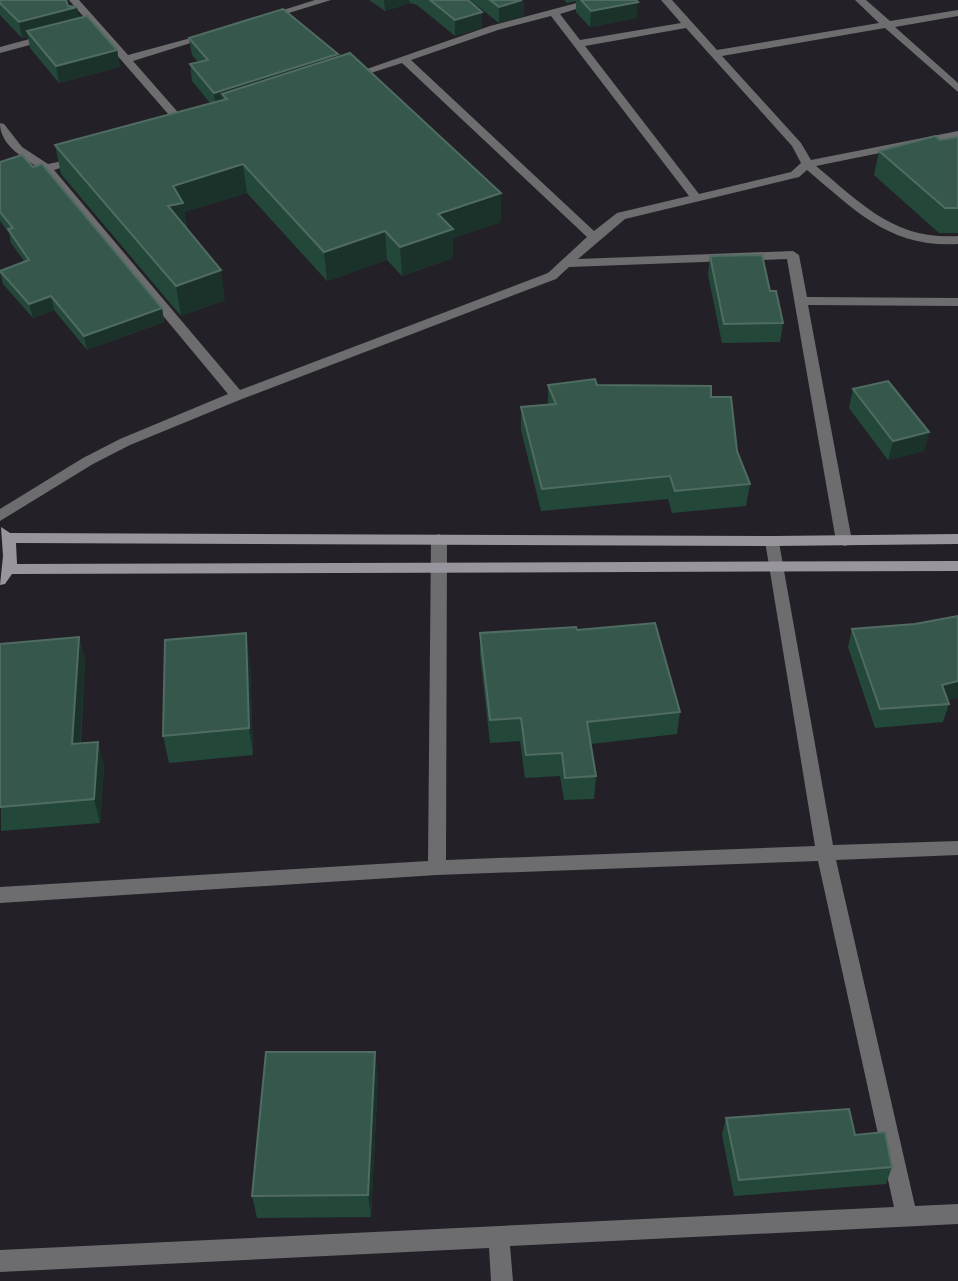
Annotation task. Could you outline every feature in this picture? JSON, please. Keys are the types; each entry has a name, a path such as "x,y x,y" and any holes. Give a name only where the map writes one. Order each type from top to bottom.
{"main road":[{"path":"958,539 773,541 4,534 11,558 4,574 439,566 958,566"}],"street":[{"path":"74,0 186,128"},
{"path":"274,0 298,22"},
{"path":"257,20 326,0"},
{"path":"342,79 494,28 600,0"},
{"path":"666,0 797,145 807,164 902,237 937,243 958,240"},
{"path":"860,0 958,89"},
{"path":"553,12 696,198"},
{"path":"714,54 958,13"},
{"path":"482,19 494,28"},
{"path":"82,28 96,25"},
{"path":"577,44 688,25"},
{"path":"127,59 228,28"},
{"path":"0,50 55,36"},
{"path":"404,59 595,238"},
{"path":"345,64 356,75"},
{"path":"172,132 200,124"},
{"path":"0,126 18,149 46,168 237,396"},
{"path":"0,516 88,461 237,396 552,276 621,216 795,175 807,164 958,134"},
{"path":"46,168 88,156"},
{"path":"568,263 793,255 844,541"},
{"path":"801,301 958,302"},
{"path":"437,868 439,539"},
{"path":"773,541 825,853 907,1217"},
{"path":"0,895 437,868 958,848"},
{"path":"0,1261 958,1214"},
{"path":"499,1237 502,1281"}],"building":[{"path":"0,0 66,0 68,6 77,7 19,22"},
{"path":"430,0 468,0 482,12 455,20"},
{"path":"490,0 522,0 499,7"},
{"path":"581,0 636,0 638,2 591,11"},
{"path":"283,9 338,54 214,93 190,64 208,60 189,38"},
{"path":"87,16 117,50 56,66 27,31"},
{"path":"350,53 501,193 438,214 453,229 400,247 385,231 324,252 243,164 173,186 183,203 168,206 221,270 176,286 55,145 227,99 222,94"},
{"path":"935,136 940,140 958,137 958,208 945,208 879,151"},
{"path":"22,155 33,167 42,164 162,308 84,336 51,296 29,304 0,271 29,260 8,229 13,228 0,212 0,162"},
{"path":"762,255 770,291 776,291 783,323 724,324 710,256"},
{"path":"595,379 597,385 711,386 711,397 731,397 737,451 750,484 675,491 670,476 542,489 521,407 556,404 548,385"},
{"path":"888,381 929,432 893,441 853,389"},
{"path":"958,616 958,681 942,685 949,704 880,709 852,629 915,624"},
{"path":"655,623 680,712 587,722 596,776 565,778 562,753 526,755 521,718 490,720 480,633 576,627 577,630"},
{"path":"246,633 249,728 163,736 165,640"},
{"path":"79,637 72,744 98,742 94,799 0,807 0,644"},
{"path":"266,1052 375,1052 368,1195 252,1196"},
{"path":"849,1109 855,1135 885,1132 892,1167 739,1180 726,1118"}]}
